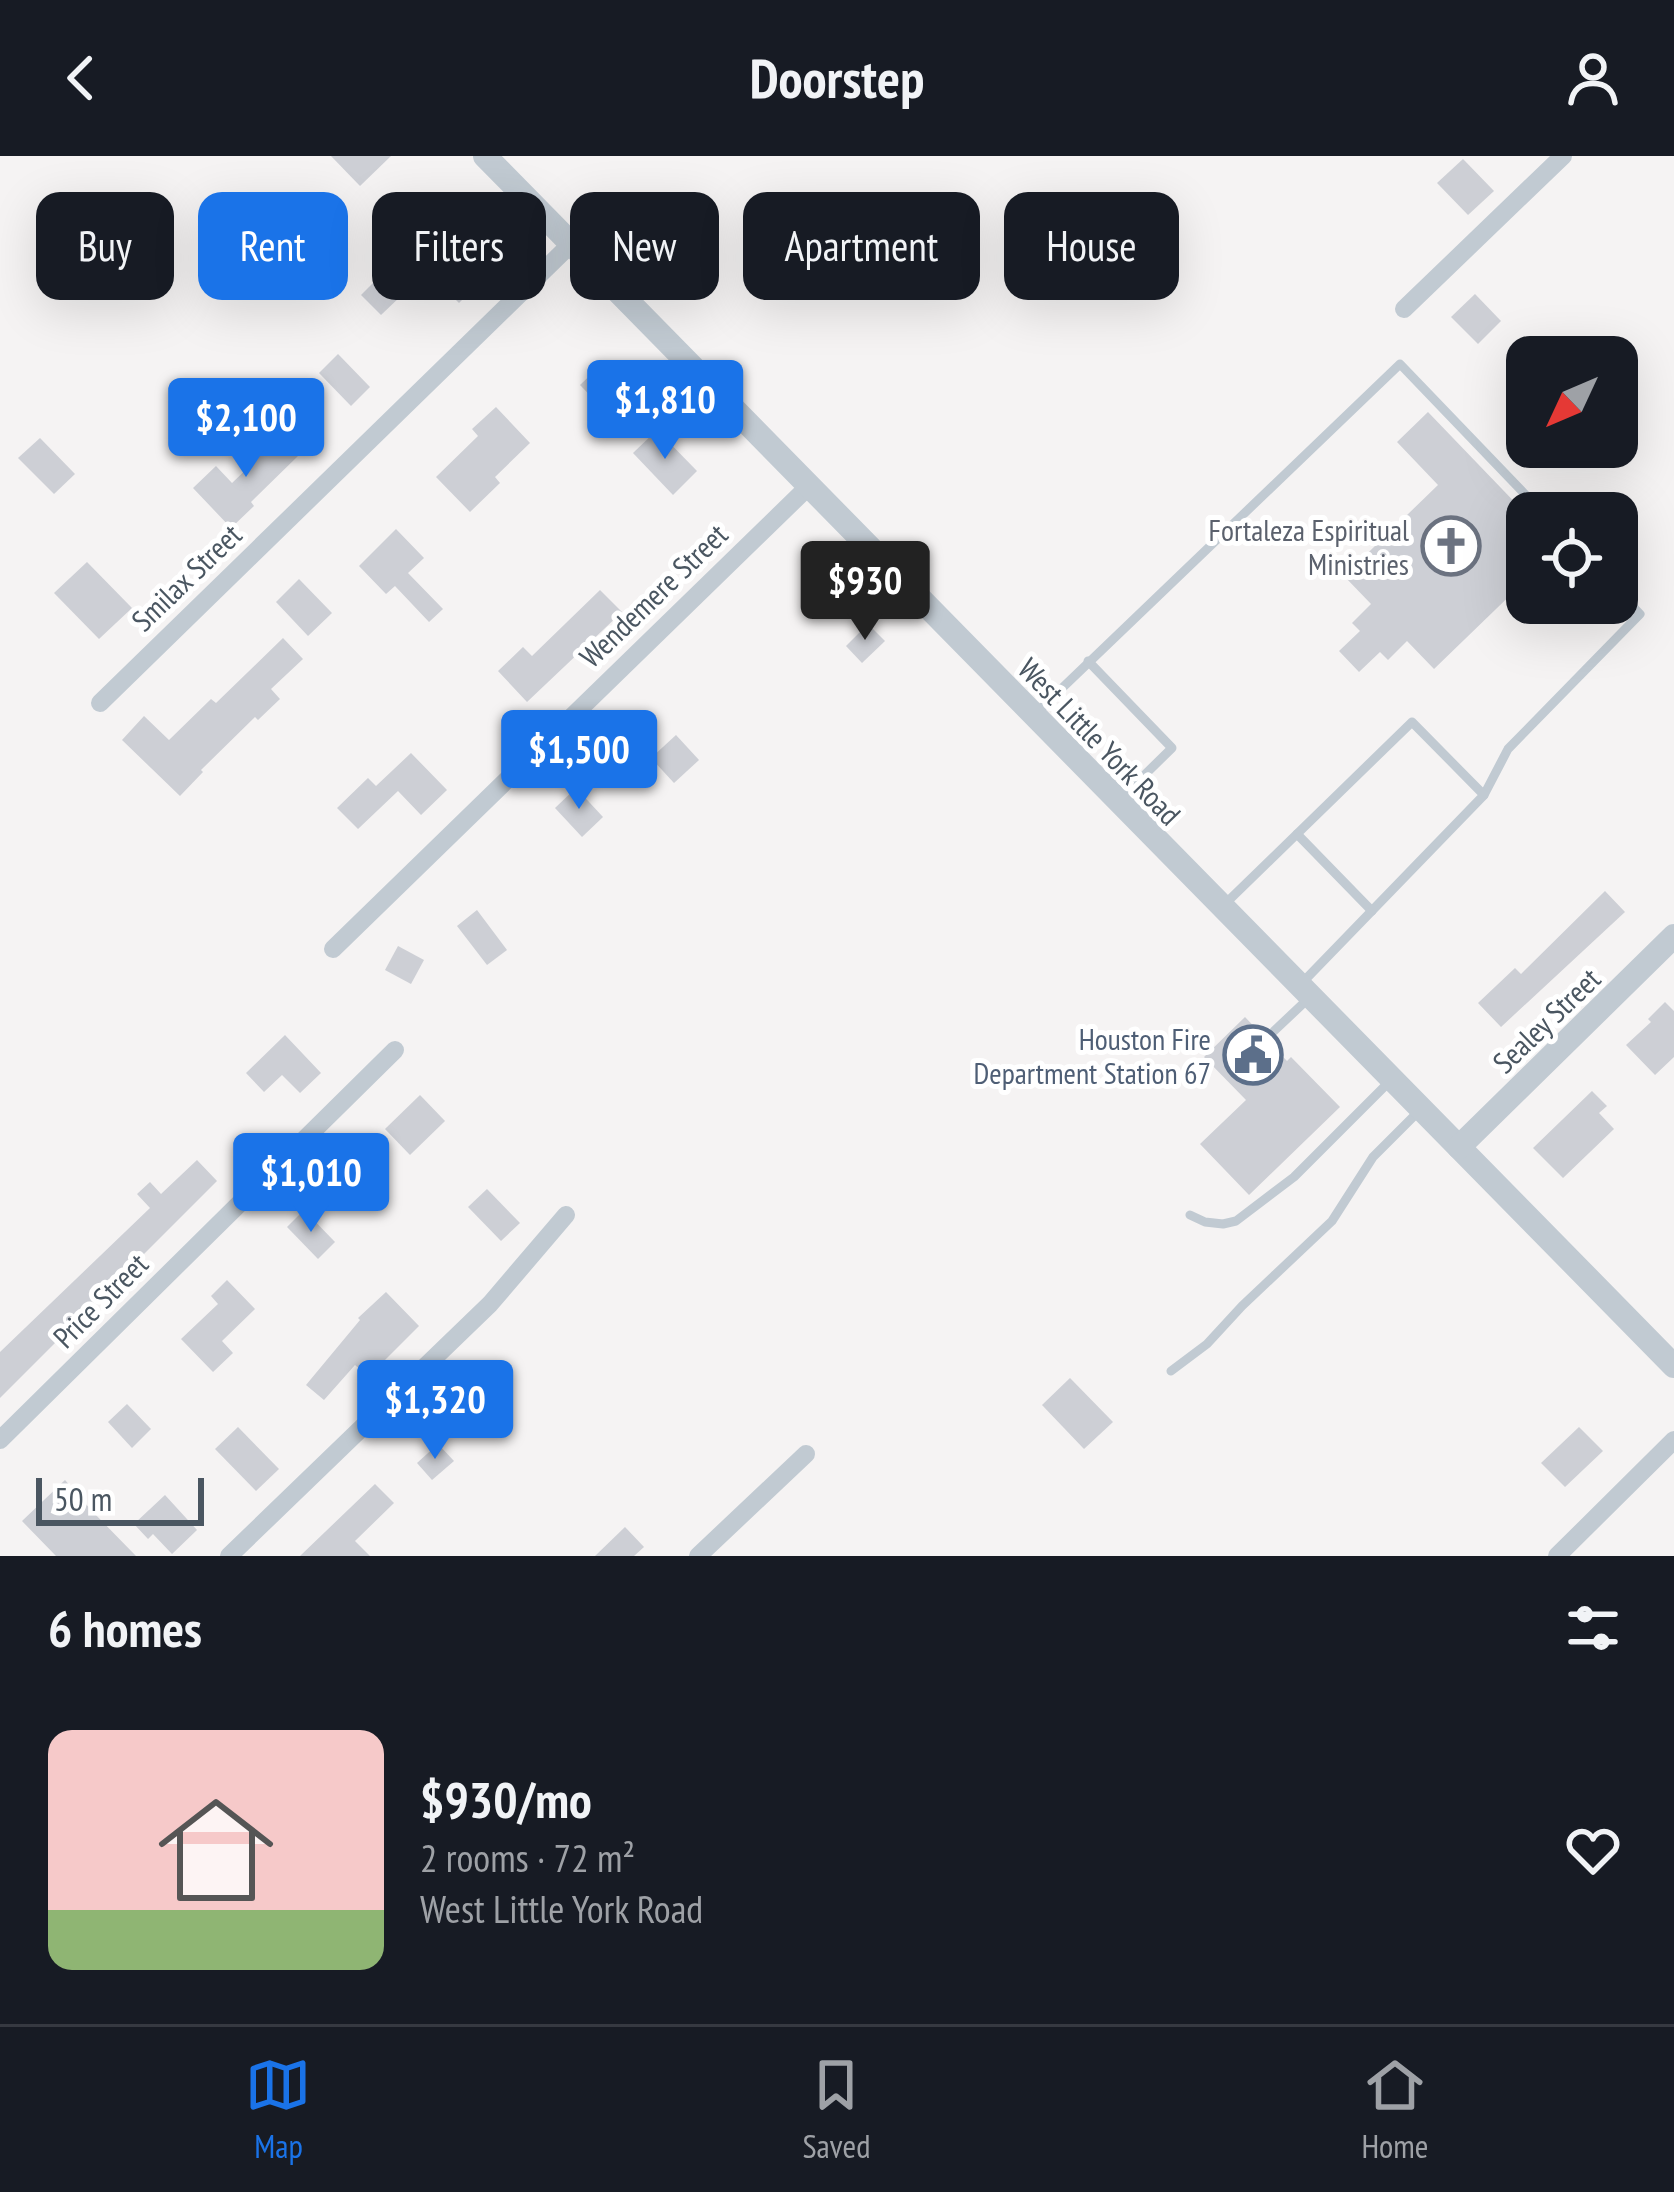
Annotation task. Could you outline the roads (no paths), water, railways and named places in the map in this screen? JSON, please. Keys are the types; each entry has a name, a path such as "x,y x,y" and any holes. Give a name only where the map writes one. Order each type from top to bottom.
{"street":[{"name":"West Little York Road","path":"485,156 570,241"},
{"path":"1404,309 1563,156"},
{"name":"Smilax Street","path":"100,703 570,245"},
{"name":"West Little York Road","path":"628,300 1674,1366"},
{"name":"Wendemere Street","path":"333,949 809,486"},
{"name":"Sealey Street","path":"1459,1147 1674,936"},
{"name":"Price Street","path":"0,1440 395,1050"},
{"path":"229,1556 490,1304 566,1215"},
{"path":"1557,1556 1674,1440"},
{"path":"698,1556 806,1454"}],"lane":[{"path":"1034,716 1400,364 1523,492"},
{"path":"1274,1031 1372,911 1484,795 1508,749 1630,624"},
{"path":"1088,661 1172,748 1117,802"},
{"path":"1222,907 1412,722 1484,795"},
{"path":"1297,833 1372,911"},
{"path":"1190,1215 1205,1222 1236,1221 1294,1177 1391,1080"},
{"path":"1171,1371 1207,1344 1332,1221 1373,1157 1421,1109"}],"place":[{"name":"Fortaleza Espiritual Ministries","path":"1451,546"},
{"name":"Houston Fire Department Station 67","path":"1253,1055"}]}
